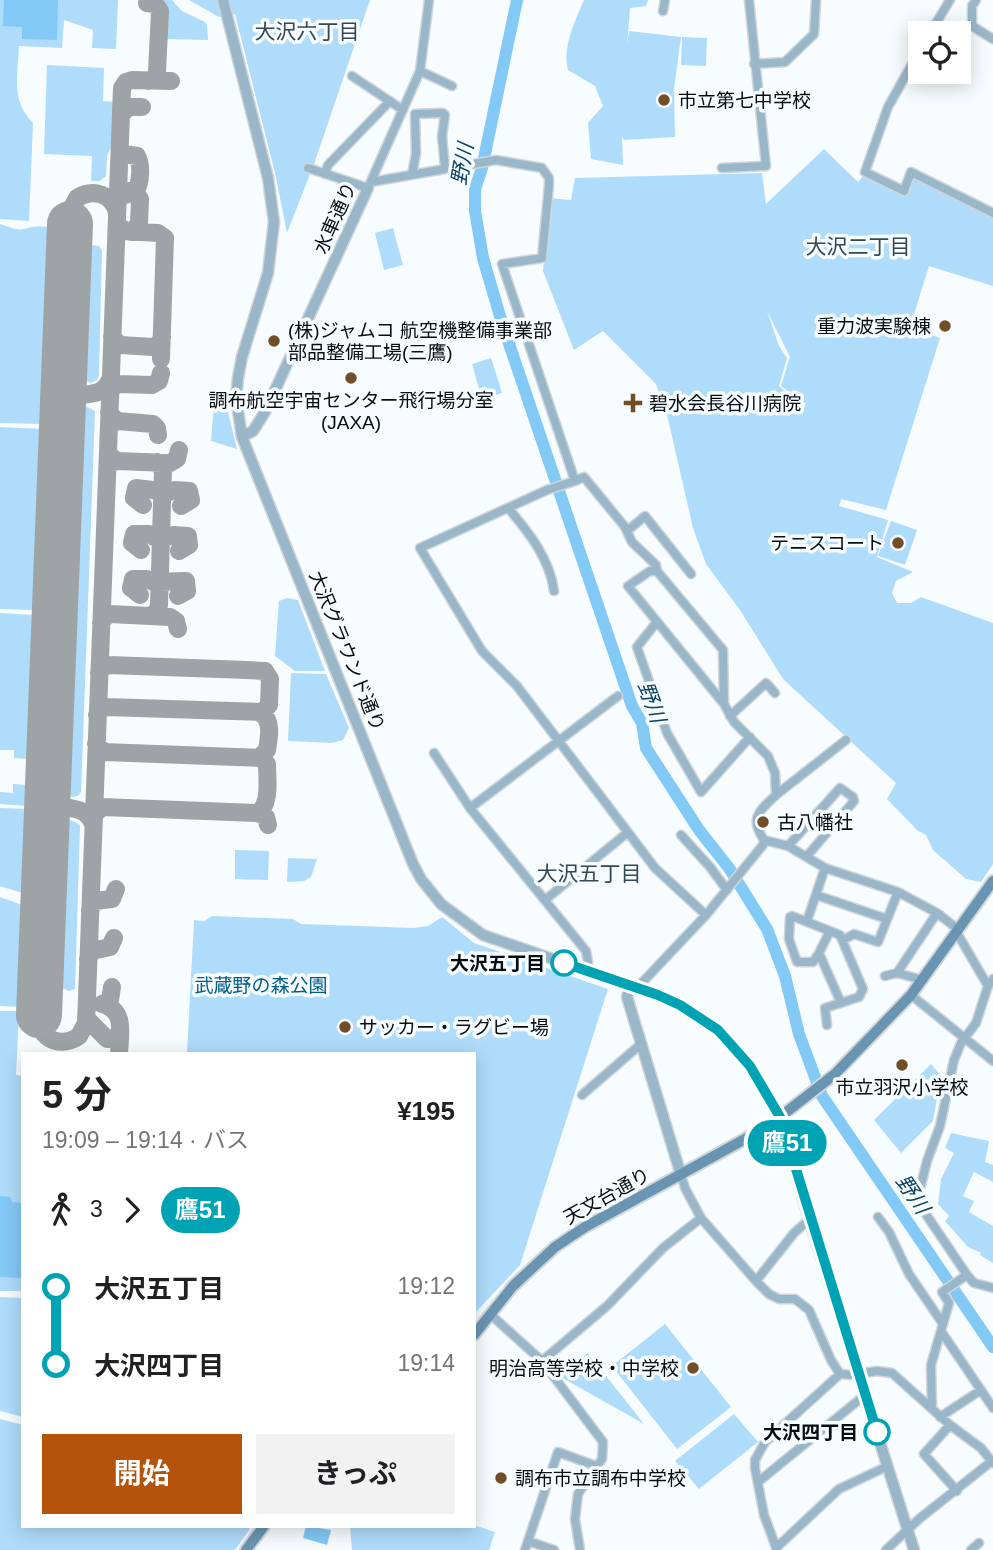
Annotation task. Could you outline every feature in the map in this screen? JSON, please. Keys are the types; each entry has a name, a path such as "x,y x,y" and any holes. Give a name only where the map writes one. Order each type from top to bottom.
{"main road":[{"path":"911,995 993,881"},
{"name":"天文台通り","path":"476,1332 513,1286 555,1247 585,1227 780,1117 832,1076 911,995"},
{"path":"246,1550 262,1528"}],"street":[{"name":"大沢グラウンド通り","path":"223,0 268,178 274,222 268,273 238,378 237,409 242,438 421,879 441,904 482,935 680,1005 718,1030 741,1054 780,1117 914,1550"},
{"name":"水車通り","path":"242,438 253,431 265,412 420,71 429,0"},
{"path":"663,11 665,0"},
{"path":"722,168 766,166 749,0"},
{"path":"754,64 785,62 814,34 816,0"},
{"path":"937,21 950,0"},
{"path":"971,2 972,26 993,39"},
{"path":"420,71 452,86"},
{"path":"908,71 888,107 865,172 904,191 911,172 993,214"},
{"path":"352,76 403,110"},
{"path":"325,174 328,165 390,101"},
{"path":"412,175 416,153 415,114 445,115 442,136 445,168"},
{"path":"309,168 369,185 470,163 492,161 542,168 549,178 542,258 502,264 574,481"},
{"path":"706,915 655,868 517,686 482,650 420,548 584,477 627,531 632,542 656,565 657,571 723,650 724,704"},
{"path":"508,508 530,534 553,581 554,590"},
{"path":"627,531 645,516 691,574"},
{"path":"657,571 650,571 628,586 724,704 730,716 768,756 775,773 776,795"},
{"path":"656,623 637,647 667,733 701,792 750,737"},
{"path":"730,716 766,683 775,693"},
{"path":"470,808 618,696"},
{"path":"846,740 776,795 759,813 755,821 756,827 764,840 788,846 825,868 898,892 937,913 958,932 991,982 976,1023 964,1039 954,1060 940,1126 917,1200 966,1276 974,1283 993,1288"},
{"path":"435,753 470,808 586,951 587,971"},
{"path":"788,846 839,789 843,789 854,801 807,856"},
{"path":"545,900 627,833"},
{"path":"681,835 727,890"},
{"path":"764,840 747,866 706,915 627,996 685,1188 702,1217 769,1294 779,1299 795,1299 809,1310 840,1374"},
{"path":"807,922 825,868"},
{"path":"844,940 854,934 878,942 898,892"},
{"path":"816,895 887,919"},
{"path":"897,973 937,913"},
{"path":"827,1025 825,1008 859,997 863,989 844,940 839,935 830,931 792,916 790,917 789,939 797,962 813,962 830,931"},
{"path":"819,953 841,1003"},
{"path":"885,976 897,973 923,980"},
{"path":"911,995 993,1061"},
{"path":"582,1095 641,1044"},
{"path":"542,1361 607,1306 663,1248 702,1217"},
{"path":"878,1217 909,1274 993,1408"},
{"path":"756,1281 794,1233 810,1220"},
{"path":"932,1409 930,1373 950,1303 942,1292 966,1276"},
{"path":"490,1314 542,1361 603,1442 601,1459 578,1494 575,1519 580,1550"},
{"path":"886,1550 993,1462 981,1448 940,1417 892,1373 877,1371 840,1374 765,1442 755,1460 764,1515 776,1549 839,1489 888,1466"},
{"path":"940,1417 981,1390"},
{"path":"758,1482 865,1395"},
{"path":"950,1425 924,1454 957,1491"},
{"path":"554,1550 527,1546 558,1452 596,1466"},
{"path":"971,1550 979,1543"}],"green space":[{"path":"0,0 118,0 116,49 92,48 93,30 64,20 62,48 19,46 18,96 33,123 29,221 0,219"},
{"path":"160,0 172,0 182,11 205,22 208,40 166,39 168,8"},
{"path":"189,0 370,0 314,164 287,233 275,173 235,14 219,17"},
{"path":"584,0 648,0 646,6 630,8 627,47 629,31 681,37 674,89 675,137 624,140 622,137 623,165 591,159 588,123 603,106 595,86 568,70 568,43"},
{"path":"682,37 707,38 706,66 681,65"},
{"path":"47,65 104,68 103,101 116,102 106,176 100,181 91,181 92,156 44,154"},
{"path":"824,149 858,182 864,175 903,196 910,176 993,216 993,286 929,266 910,327 940,338 886,510 841,499 839,506 888,520 877,557 913,572 896,581 892,593 897,603 911,603 921,597 993,623 993,864 981,882 966,879 933,850 926,835 918,831 887,799 896,783 783,679 740,610 706,564 693,528 668,419 656,384 603,331 574,350 543,271 550,198 571,200 575,178 762,173 766,204","holes":["767,311 790,357 781,386 806,404 804,407 779,386 787,358 779,346"]},
{"path":"0,224 18,229 49,227 42,424 0,423"},
{"path":"393,228 403,265 384,270 375,233"},
{"path":"91,245 99,246 102,251 99,375 97,380 91,383 84,380 82,375 87,248"},
{"path":"491,358 502,393 482,399 472,364"},
{"path":"214,404 226,404 237,449 211,441"},
{"path":"85,406 95,411 81,792 72,797 66,790 81,412"},
{"path":"0,427 44,429 33,610 0,609"},
{"name":"テニスコート","path":"891,521 917,530 905,565 878,556"},
{"path":"287,598 298,600 325,671 295,671 275,656 279,601"},
{"path":"0,613 33,615 28,759 14,758 14,750 0,750"},
{"path":"291,673 326,674 349,728 343,740 332,743 288,741"},
{"path":"13,784 27,785 26,806 0,804 0,792 13,793"},
{"path":"0,808 29,809 25,894 0,886"},
{"path":"71,820 80,825 75,989 69,991 60,987 65,824"},
{"path":"235,850 269,851 268,880 235,879"},
{"path":"288,858 317,859 311,877 304,881 287,882"},
{"path":"0,897 25,906 21,1007 0,1006"},
{"name":"武蔵野の森公園","path":"212,916 293,919 301,924 414,928 428,926 442,917 474,943 608,989 520,1265 476,1312 476,1052 187,1052 194,920 204,921"},
{"path":"0,1011 19,1011 16,1075 21,1076 21,1291 0,1291"},
{"path":"931,1064 941,1076 933,1121 901,1153 874,1120"},
{"path":"951,1133 989,1141 985,1162 993,1165 993,1182 974,1172 963,1196 974,1201 969,1212 993,1226 993,1263 968,1247 945,1221 949,1216 938,1204 941,1179 954,1153 945,1148"},
{"path":"0,1297 21,1298 21,1416 0,1411"},
{"path":"665,1324 731,1407 677,1449 612,1366"},
{"path":"588,1353 644,1424 559,1376"},
{"path":"734,1414 758,1442 699,1489 675,1461"},
{"path":"0,1419 21,1424 21,1528 250,1529 235,1550 0,1550"},
{"path":"476,1526 495,1532 489,1550 352,1550 350,1528 476,1528"}],"shaded area":[{"path":"4,0 58,0 57,40 22,39 22,27 3,26"},
{"path":"0,1196 10,1197 12,1202 21,1203 21,1278 0,1277"},
{"path":"306,1528 331,1530 327,1545 303,1538"}],"waterway":[{"name":"野川","path":"517,0 482,168 475,189 475,211 483,258 502,323 632,706 642,723 646,748 699,830 729,868 767,929 785,976 799,1034 822,1096 993,1347"}],"taxiway":[{"path":"147,3 155,4 160,11 157,72 155,78 148,81"},
{"path":"39,1022 44,1034 61,1042 79,1036 86,1023 122,88 126,82 132,80 171,81"},
{"path":"121,115 128,107 142,107"},
{"path":"117,202 122,196 135,192 140,174 137,156 125,154 119,161"},
{"path":"125,191 134,191 140,199 139,224 131,232"},
{"path":"70,212 77,198 96,193 107,197 117,213"},
{"path":"117,224 125,231 158,233 165,238 161,359"},
{"path":"112,337 120,345 153,347 159,344 162,337"},
{"path":"64,371 68,386 80,394"},
{"path":"110,392 119,384 152,385 159,381 161,373"},
{"path":"62,419 71,400 100,391 111,377"},
{"path":"109,413 117,421 153,424 158,435"},
{"path":"108,453 116,461 170,463 177,459 179,450"},
{"path":"150,616 157,612 159,605 163,470 157,462"},
{"path":"143,505 134,498 136,488 169,492 189,491 191,500 181,506"},
{"path":"141,550 132,543 134,534 149,534 154,537 188,536 189,545 179,551"},
{"path":"140,595 131,588 133,579 153,582 186,581 187,591 178,596"},
{"path":"101,623 110,614 170,617 176,621 178,629"},
{"path":"97,715 106,707 262,712 269,705 270,679 265,671 108,665 99,673"},
{"path":"259,758 267,750 269,735 267,720 260,713"},
{"path":"96,744 104,752 261,758 267,764 267,791 265,804 258,813"},
{"path":"48,790 58,804 83,812 93,824"},
{"path":"93,816 102,807 258,813 266,817 268,825"},
{"path":"46,827 52,815 64,808"},
{"path":"90,910 95,901 112,899 116,889"},
{"path":"88,959 92,951 110,947 114,938"},
{"path":"102,1004 110,1000 112,987"},
{"path":"102,1004 110,1007 118,1017 119,1052"},
{"path":"86,1018 107,1039 115,1039 120,1031"}],"runway":[{"path":"39,1015 70,224"}],"bus line":[{"name":"鷹51","path":"564,963 680,1005 718,1030 750,1066 780,1117 877,1432"}],"place":[{"name":"市立第七中学校","path":"664,100"},
{"name":"重力波実験棟","path":"945,326"},
{"name":"(株)ジャムコ 航空機整備事業部 部品整備工場(三鷹)","path":"274,341"},
{"name":"調布航空宇宙センター飛行場分室 (JAXA)","path":"351,378"},
{"name":"碧水会長谷川病院","path":"633,403"},
{"name":"テニスコート","path":"898,543"},
{"name":"古八幡社","path":"763,822"},
{"name":"大沢五丁目","path":"564,963"},
{"name":"サッカー・ラグビー場","path":"345,1027"},
{"name":"市立羽沢小学校","path":"902,1065"},
{"name":"明治高等学校・中学校","path":"693,1368"},
{"name":"大沢四丁目","path":"877,1432"},
{"name":"調布市立調布中学校","path":"501,1478"}],"district":[{"name":"大沢六丁目","path":"307,31"},
{"name":"大沢二丁目","path":"858,246"},
{"name":"大沢五丁目","path":"589,873"}]}
